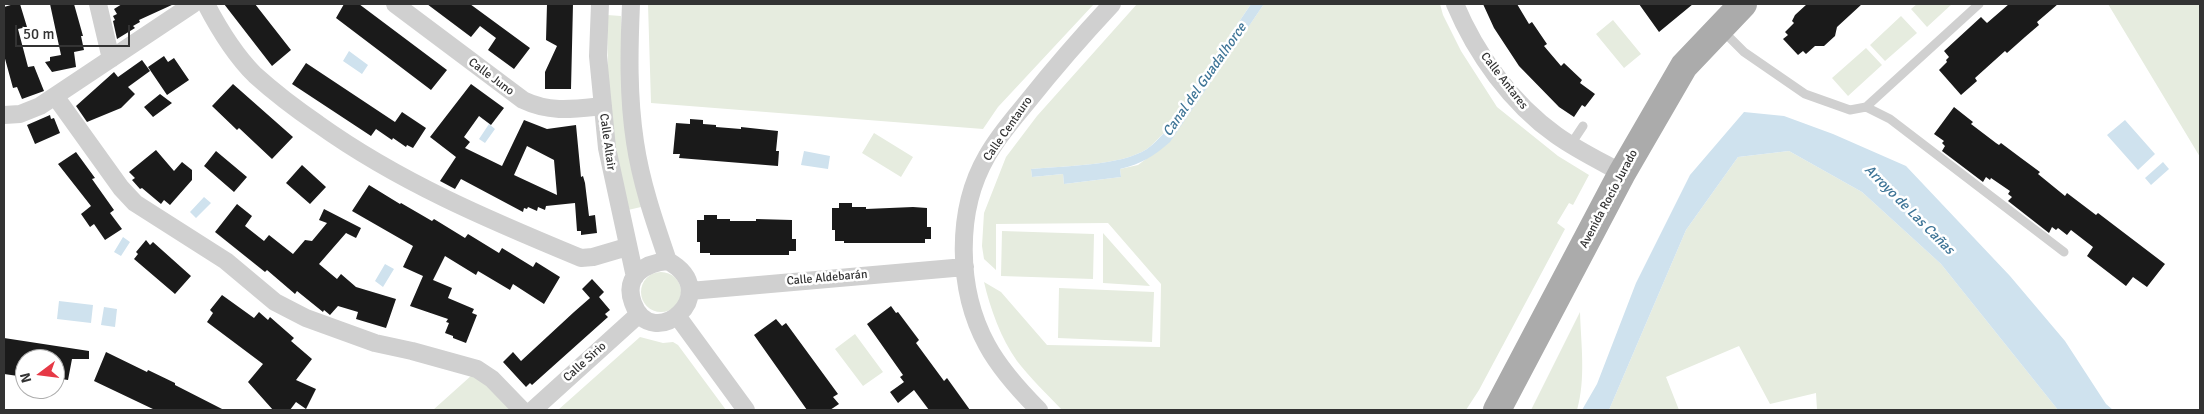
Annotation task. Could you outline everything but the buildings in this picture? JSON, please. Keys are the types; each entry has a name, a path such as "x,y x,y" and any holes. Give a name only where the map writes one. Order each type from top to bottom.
{"main road":[{"name":"Avenida Rocío Jurado","path":"1497,410 1622,173 1684,66 1743,4"}],"street":[{"path":"98,4 111,59"},
{"path":"4,115 20,114 40,106 193,4"},
{"path":"206,4 233,49 254,74 283,99 357,152 463,208 581,258 593,257 627,247"},
{"name":"Calle Juno","path":"395,4 523,100 539,108 570,109 603,106"},
{"name":"Calle Altair","path":"600,4 598,56 607,148 634,277"},
{"path":"631,4 628,57 635,143 652,214 668,261"},
{"name":"Calle Centauro","path":"1039,410 1020,403 988,346 977,322 965,267 964,242 971,196 987,156 1013,120 1066,52 1112,4"},
{"name":"Calle Antares","path":"1455,4 1466,30 1480,52 1522,107 1556,135 1622,173"},
{"path":"54,96 121,188 135,203 226,261 275,302 306,318 375,343 477,369 492,379 522,410"},
{"path":"668,261 678,266 687,276 690,291 686,308 678,317 667,322 652,322 638,315 632,300 631,285 634,277 642,268 654,262 668,261"},
{"name":"Calle Aldebarán","path":"690,291 965,267"},
{"name":"Calle Sirio","path":"533,410 638,315"},
{"path":"678,317 746,410"}],"lane":[{"path":"1720,28 1744,52 1804,94 1850,110 1866,107 1979,4"},
{"path":"1866,107 1890,119 2064,252"},
{"path":"1570,144 1583,126"}],"shaded area":[{"path":"648,4 1094,4 998,107 983,129 651,103"},
{"path":"1137,4 1251,4 1164,133 1147,149 1136,155 1107,162 1031,169 1032,177 1063,174 1064,184 1121,177 1120,169 1138,165 1170,141 1264,4 1440,4 1443,15 1461,51 1497,107 1558,156 1589,175 1573,205 1569,203 1557,223 1565,229 1479,390 1466,410 1062,410 1017,361 1001,333 989,302 984,282 1001,292 1047,345 1160,347 1161,284 1108,223 996,224 996,270 984,259 982,246 984,213 1006,157 1037,116"},
{"path":"1917,4 1952,4 1927,27 1911,9"},
{"path":"2108,4 2200,4 2200,157"},
{"path":"607,15 621,16 622,80 641,207 628,210 615,146 608,80"},
{"path":"1901,16 1917,33 1885,61 1870,45"},
{"path":"1613,20 1641,54 1624,68 1596,34"},
{"path":"1866,48 1882,65 1848,96 1832,78"},
{"path":"874,133 913,157 901,177 862,153"},
{"path":"1789,151 1862,192 1941,264 2058,410 1817,410 1816,393 1770,404 1739,346 1666,377 1679,410 1609,410 1686,230 1738,157"},
{"path":"1002,231 1094,234 1093,279 1001,276"},
{"path":"1103,233 1150,286 1103,283"},
{"path":"661,272 672,275 678,281 681,292 678,303 672,309 661,312 650,309 644,303 641,292 644,281 650,275"},
{"path":"1059,288 1154,292 1152,342 1058,338"},
{"path":"1580,312 1582,374 1577,410 1531,410"},
{"path":"855,334 883,372 863,386 835,349"},
{"path":"640,337 663,343 673,342 678,345 726,410 558,410"},
{"path":"472,375 490,386 511,410 433,410"}],"water":[{"name":"Canal del Guadalhorce","path":"1251,4 1264,4 1170,142 1164,147 1141,162 1120,169 1121,177 1064,184 1063,174 1032,177 1031,169 1107,162 1136,155 1149,147 1164,133"},
{"path":"349,51 368,65 362,74 343,61"},
{"name":"Arroyo de Las Cañas","path":"1744,112 1784,116 1833,134 1906,166 2010,276 2065,341 2106,404 2113,410 2058,410 1941,264 1862,192 1789,151 1738,157 1686,230 1609,410 1582,410 1597,384 1636,283 1690,175"},
{"path":"2125,120 2155,154 2138,170 2107,135"},
{"path":"489,124 495,129 485,143 479,139"},
{"path":"804,151 830,156 828,169 801,165"},
{"path":"2163,162 2169,169 2151,185 2145,178"},
{"path":"204,197 211,203 196,218 190,212"},
{"path":"123,237 130,242 121,256 114,252"},
{"path":"385,264 394,269 383,287 375,281"},
{"path":"59,301 93,305 91,323 57,319"},
{"path":"104,307 117,309 115,327 101,325"}]}
